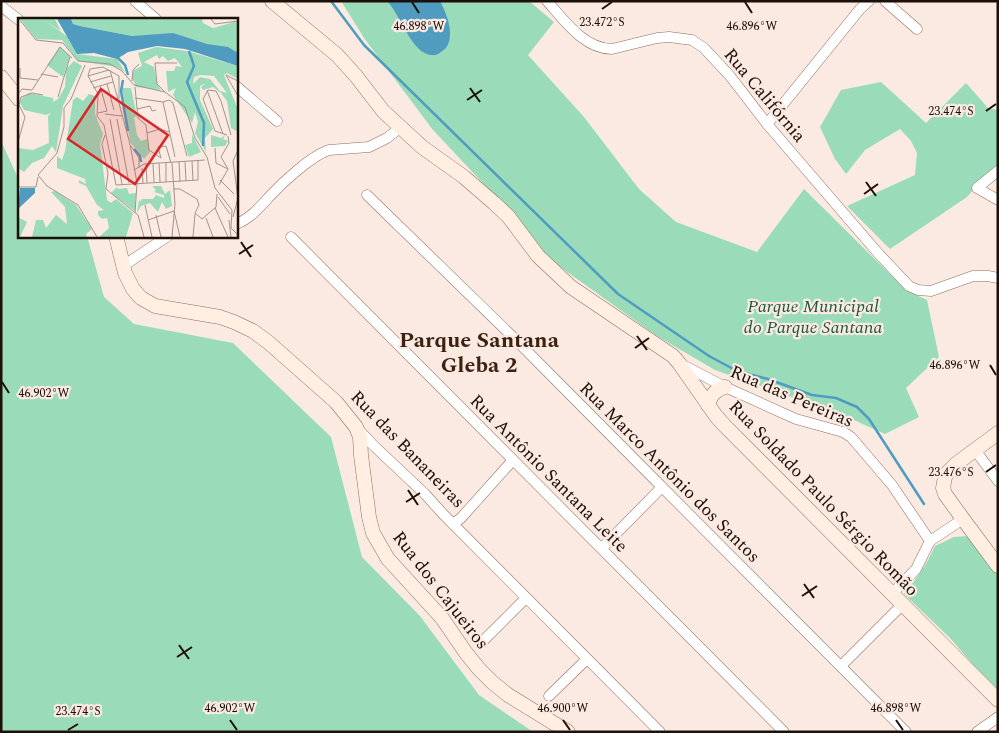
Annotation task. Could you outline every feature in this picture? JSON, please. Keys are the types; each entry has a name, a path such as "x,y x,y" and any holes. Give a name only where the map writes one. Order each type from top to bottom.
{"street":[{"path":"135,1 155,18"},
{"name":"Rua Soldado Paulo Sérgio Romão","path":"272,1 337,55 384,111 422,147 464,177 508,216 538,256 571,287 673,356 724,425 998,700"},
{"name":"Rua Califórnia","path":"547,1 574,31 587,41 605,49 657,38 692,40 704,48 730,76 767,124 909,286 925,292 973,276 998,278"},
{"path":"767,124 869,1"},
{"path":"885,1 918,29"},
{"path":"1,6 18,19"},
{"path":"1,77 18,98"},
{"path":"238,88 277,121"},
{"path":"238,223 243,222 254,213 279,186 322,153 329,150 369,147 387,138 401,127"},
{"path":"998,171 977,188 998,200"},
{"name":"Rua Marco Antônio dos Santos","path":"367,195 512,336 906,732"},
{"name":"Rua Antônio Santana Leite","path":"291,237 784,732"},
{"name":"Rua das Bananeiras","path":"116,238 123,266 134,290 142,298 155,306 220,317 253,331 268,342 336,402 373,445 425,494 442,514 660,732"},
{"path":"123,266 165,238"},
{"name":"Rua das Pereiras","path":"680,363 725,387 796,419 843,432 852,437 892,485 930,541"},
{"path":"708,405 713,394 725,387"},
{"name":"Rua dos Cajueiros","path":"356,427 360,437 369,517 374,533 388,559 442,618 478,669 508,695 568,732"},
{"path":"998,433 956,464 945,477 943,488 945,494 998,566"},
{"path":"975,450 998,481"},
{"path":"453,524 513,460"},
{"path":"602,548 662,487"},
{"path":"892,594 916,568 930,541 963,519"},
{"path":"483,641 526,598"},
{"path":"841,666 902,605"},
{"path":"549,696 587,659"},
{"path":"977,732 998,717"}],"green space":[{"name":"Parque Municipal do Parque Santana","path":"341,1 529,1 554,22 528,55 584,117 639,189 676,222 757,252 804,189 906,290 927,300 939,357 906,388 919,417 885,434 845,416 715,370 657,336 542,254 494,195 433,130 364,38"},
{"path":"881,82 926,123 966,83 988,108 998,110 998,167 982,180 967,197 890,249 847,206 915,175 917,153 911,141 900,129 865,150 846,174 835,159 820,127 841,90"},
{"path":"1,141 18,178 18,238 88,238 104,297 134,324 233,343 331,437 362,557 420,616 479,695 533,732 1,732"},
{"path":"967,536 998,576 998,689 995,690 950,638 904,594 921,571 935,546 954,537"}],"water":[{"path":"387,1 440,1 448,19 450,32 450,38 445,49 435,55 427,54 420,50 407,34"}],"waterway":[{"path":"331,1 364,45 618,294 709,356 737,371 768,379 812,395 836,398 857,407 869,419 924,504"}],"district":[{"name":"Parque Santana Gleba 2","path":"479,352"}]}
